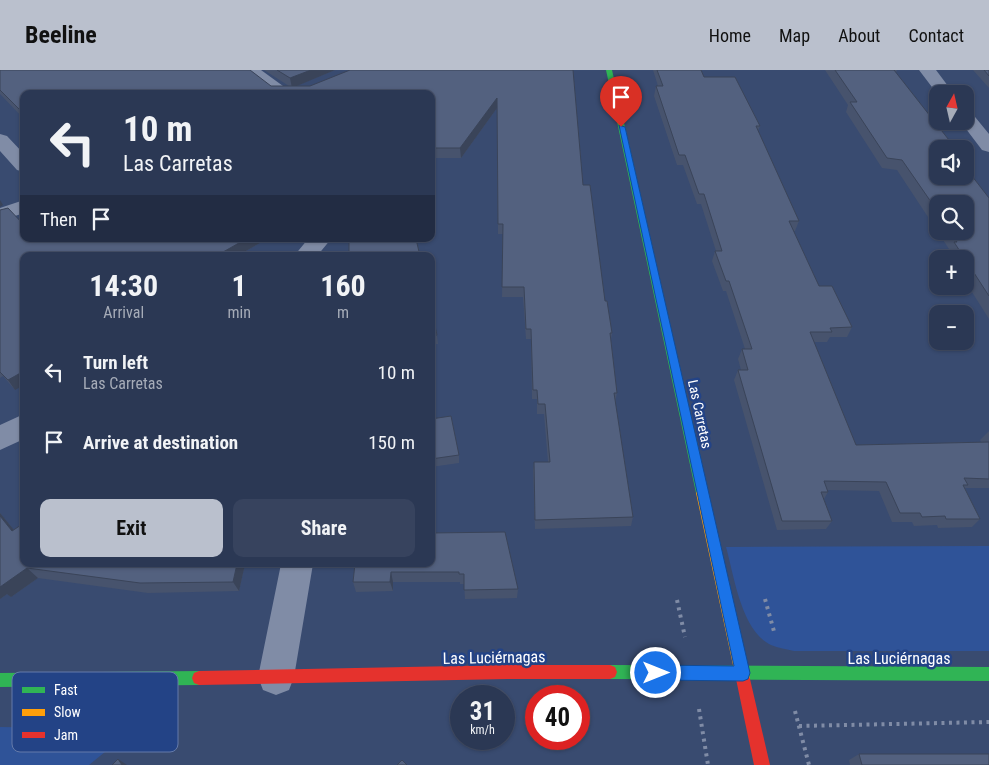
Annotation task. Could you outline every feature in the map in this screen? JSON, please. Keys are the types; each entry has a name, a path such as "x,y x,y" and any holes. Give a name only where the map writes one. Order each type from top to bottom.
{"street":[{"path":"250,70 280,90"},
{"name":"Las Carretas","path":"609,70 762,765"},
{"path":"927,70 939,85"},
{"path":"974,127 989,146"},
{"path":"0,140 20,162"},
{"path":"0,215 20,208"},
{"path":"309,252 317,242"},
{"path":"0,439 20,427"},
{"path":"276,677 296,567"},
{"name":"Las Luciérnagas","path":"178,678 508,672 989,674"}],"path":[{"path":"809,765 798,726 989,722"}],"shaded area":[{"path":"989,546 989,651 794,651 771,645 752,628 746,615 740,601 726,547"},
{"path":"0,727 12,727 12,752 105,752 89,765 0,765"}],"building":[{"path":"0,70 250,70 271,86 310,86 350,70 573,70 583,185 590,185 605,301 607,301 612,333 610,333 617,393 614,393 633,517 535,520 534,462 550,462 545,404 538,404 537,390 533,390 531,329 526,329 524,287 502,287 503,224 498,224 497,98 460,148 435,148 435,90 20,90 20,110 0,90"},
{"path":"277,70 311,70 290,78"},
{"path":"657,70 701,70 704,77 735,77 760,126 756,126 799,221 789,221 819,286 832,286 852,327 830,328 832,332 810,332 856,445 989,442 989,479 964,478 968,485 963,485 980,519 946,519 945,516 922,517 920,513 900,513 886,482 824,481 828,492 821,492 832,521 782,521 738,370 748,370 742,349 752,349 729,281 726,281 715,251 722,251 704,194 699,194 685,155 679,155 656,86 663,86"},
{"path":"835,70 894,70 929,115 929,130 941,130 949,140 929,140 929,185 974,185 974,179 989,198 989,296 974,273 974,250 959,250 954,242 957,242 956,240 974,240 974,195 929,195 929,199 902,160 887,158 850,102 857,102"},
{"path":"8,208 20,221 20,242 241,242 223,252 20,252 20,373 8,380 0,372 0,210"},
{"path":"349,242 417,242 419,252 349,252"},
{"path":"451,416 459,455 435,458 435,418"},
{"path":"0,516 12,531 20,526 20,567 236,567 233,582 140,583 27,568 0,587"},
{"path":"505,532 518,589 464,590 464,574 459,574 459,572 391,572 390,582 353,582 355,567 435,567 435,533"},
{"path":"859,754 989,754 989,765 862,765"},
{"path":"118,759 122,765 112,765"},
{"path":"402,760 407,765 397,765"}],"traffic: fast":[{"path":"609,70 702,493"},
{"path":"610,672 989,674"},
{"path":"178,678 199,678"},
{"path":"0,680 12,680"}],"traffic: slow":[{"path":"702,493 743,679"}],"traffic: jam":[{"path":"199,678 610,672"},
{"path":"743,679 762,765"}],"route":[{"path":"621,127 743,673 656,673"}]}
